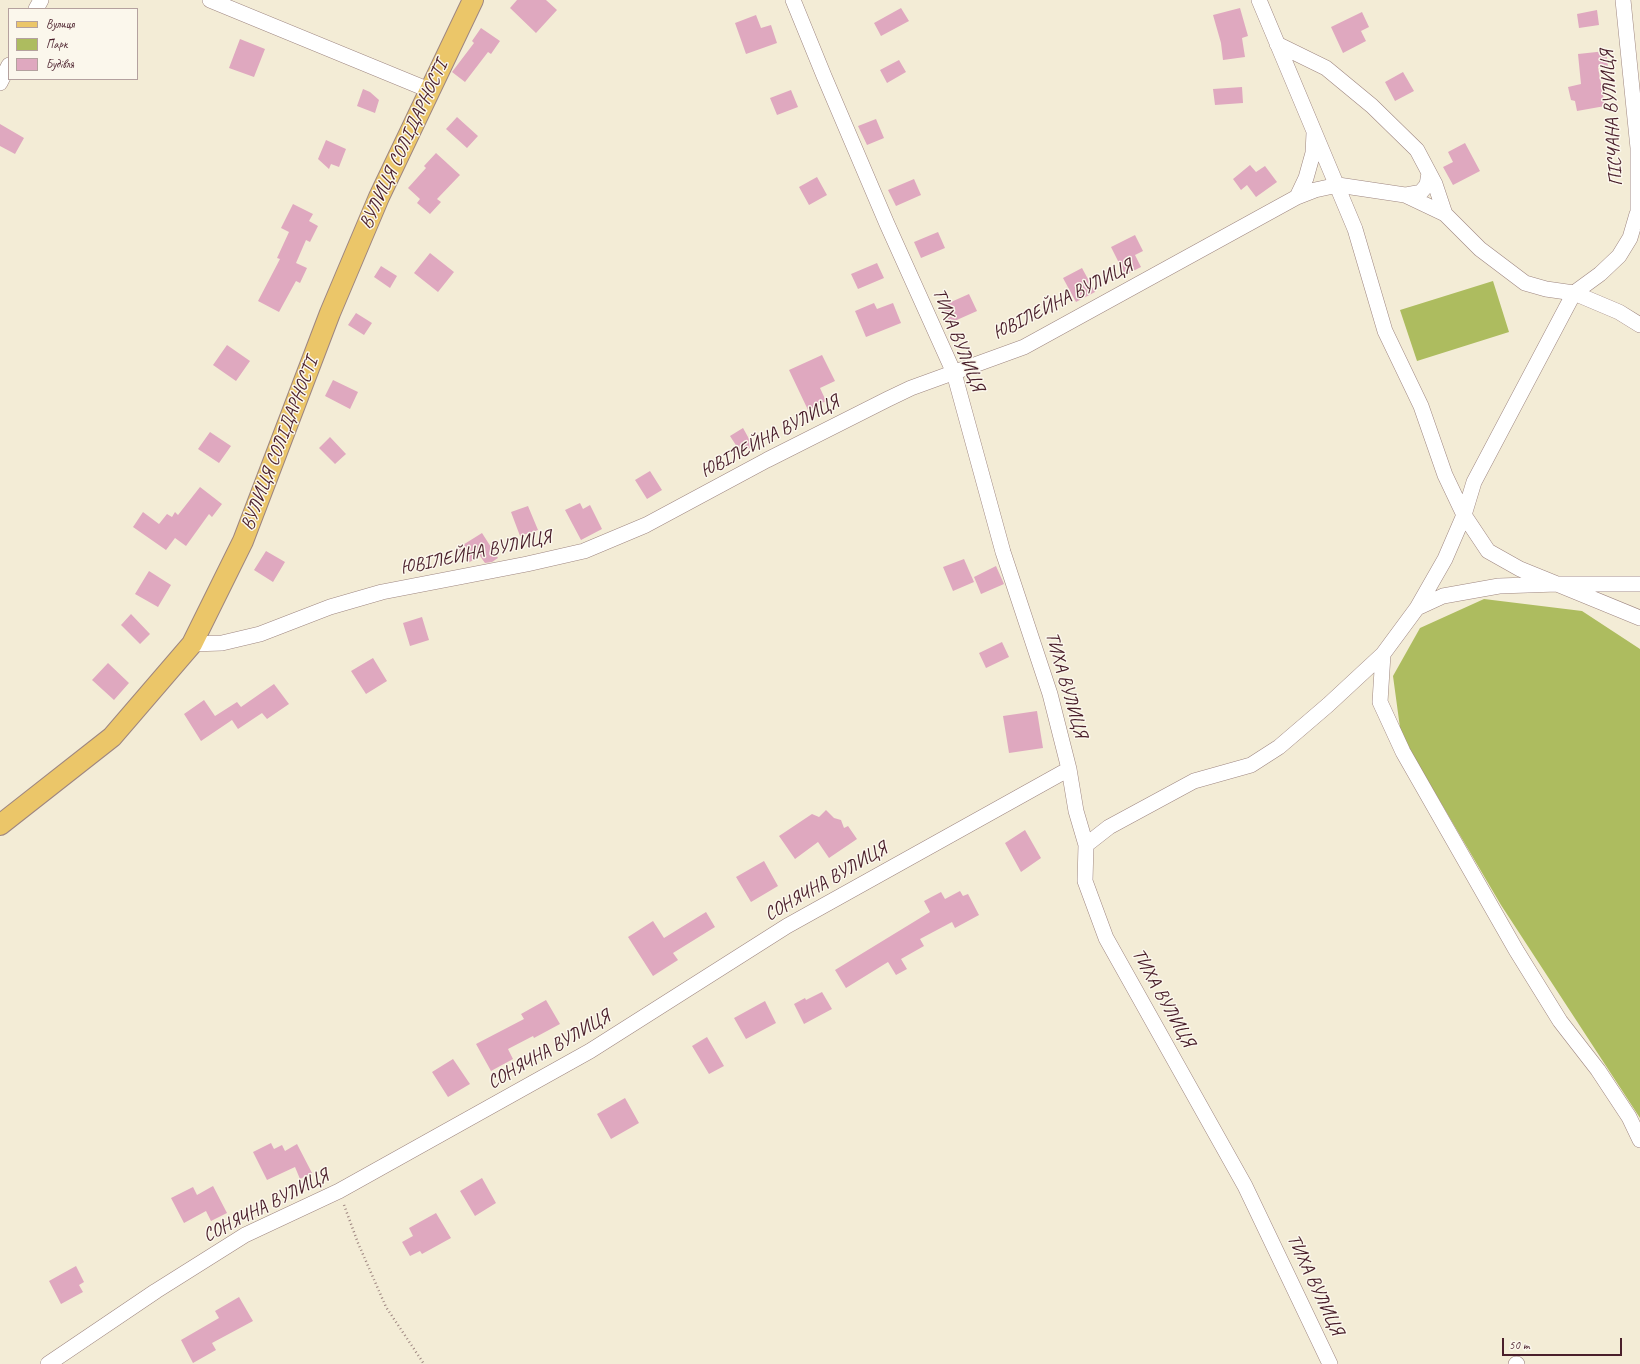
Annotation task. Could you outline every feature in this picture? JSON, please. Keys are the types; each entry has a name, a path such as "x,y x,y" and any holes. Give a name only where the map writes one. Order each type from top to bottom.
{"main road":[{"name":"ВУЛИЦЯ СОЛІДАРНОСТІ","path":"0,825 112,737 192,644 244,541 330,313 379,197 472,0"}],"street":[{"path":"210,0 429,90"},
{"name":"ТИХА ВУЛИЦЯ","path":"793,0 887,224 954,373 1003,552 1050,694 1069,769 1076,811 1086,845 1085,881 1106,938 1245,1186 1330,1364"},
{"path":"1259,0 1338,185 1355,229 1385,331 1421,406 1445,475 1464,515 1488,551 1520,569 1640,618"},
{"name":"ПІСЧАНА ВУЛИЦЯ","path":"1623,0 1638,148 1637,214 1640,234"},
{"path":"1277,44 1326,68 1372,106 1417,150 1435,184 1445,214"},
{"path":"0,83 8,67"},
{"path":"1297,197 1306,178 1312,153 1314,131"},
{"path":"1405,195 1421,192 1427,185 1429,173"},
{"path":"1338,185 1405,195 1445,214 1480,249 1525,283 1546,289 1574,293 1619,312 1640,325"},
{"name":"ЮВІЛЕЙНА ВУЛИЦЯ","path":"192,644 222,643 260,634 330,607 382,592 527,564 584,551 646,525 766,460 911,388 1024,347 1297,197 1315,190 1338,185"},
{"path":"1086,845 1109,827 1194,781 1251,765 1279,747 1328,705 1383,654 1417,608 1445,559 1464,515 1474,482 1574,293 1600,274 1619,256 1630,238 1637,214"},
{"path":"1417,608 1443,596 1492,587 1557,584 1640,584"},
{"path":"1383,654 1380,702 1403,752 1516,950 1560,1021 1598,1070 1629,1117 1640,1140"},
{"name":"СОНЯЧНА ВУЛИЦЯ","path":"48,1364 156,1291 245,1235 339,1191 590,1051 787,926 1069,769"}],"path":[{"path":"339,1191 358,1243 386,1307 424,1364"}],"green space":[{"path":"1493,281 1509,332 1417,361 1400,310"},
{"path":"1484,599 1582,611 1640,649 1640,1118 1501,905 1401,735 1393,676 1420,628"}],"building":[{"path":"517,0 546,0 557,10 536,33 510,8"},
{"path":"901,8 909,21 881,36 874,23"},
{"path":"1240,8 1248,36 1242,38 1245,57 1223,60 1221,43 1213,15"},
{"path":"1597,10 1599,25 1579,28 1577,14"},
{"path":"1362,12 1369,27 1361,31 1366,41 1343,53 1331,27"},
{"path":"756,15 761,28 771,25 777,43 746,54 735,23"},
{"path":"481,28 500,41 491,54 488,52 465,82 452,72 474,43 472,41"},
{"path":"240,39 265,49 254,77 229,68"},
{"path":"1606,51 1608,66 1598,67 1605,106 1577,111 1575,101 1571,100 1568,87 1581,84 1578,54"},
{"path":"899,60 906,72 887,83 880,70"},
{"path":"1403,72 1414,91 1395,101 1385,82"},
{"path":"1242,87 1243,103 1215,105 1213,89"},
{"path":"363,89 370,92 379,100 375,113 357,106"},
{"path":"791,90 798,107 777,115 770,98"},
{"path":"457,117 478,136 467,148 446,129"},
{"path":"876,119 884,138 867,145 858,126"},
{"path":"0,124 24,138 15,154 0,146"},
{"path":"326,140 346,149 339,167 331,164 329,169 318,159"},
{"path":"1465,143 1480,171 1453,185 1443,167 1453,162 1448,152"},
{"path":"436,153 460,175 437,199 441,202 430,214 417,203 420,199 408,188 426,168 424,166"},
{"path":"1250,165 1256,172 1265,166 1277,182 1256,197 1247,185 1241,190 1233,179"},
{"path":"817,177 827,195 809,205 799,187"},
{"path":"914,179 921,195 896,206 888,190"},
{"path":"293,204 313,214 309,221 318,226 310,242 306,240 296,263 307,268 300,283 296,281 279,312 258,301 280,259 277,258 289,232 281,228"},
{"path":"938,232 945,248 921,258 914,242"},
{"path":"1135,235 1143,251 1135,255 1141,267 1125,275 1111,247"},
{"path":"430,253 454,272 438,292 414,273"},
{"path":"877,263 884,278 858,289 851,274"},
{"path":"381,266 397,276 390,288 374,277"},
{"path":"1082,268 1095,292 1076,302 1063,278"},
{"path":"969,294 977,311 950,323 942,306"},
{"path":"874,303 877,309 893,303 901,323 866,337 855,311"},
{"path":"356,313 372,323 364,335 348,325"},
{"path":"227,345 250,361 236,381 213,365"},
{"path":"822,355 835,381 820,388 826,401 808,410 789,370"},
{"path":"333,380 358,392 350,409 325,396"},
{"path":"743,428 753,446 741,453 730,436"},
{"path":"210,432 231,446 219,463 198,449"},
{"path":"330,437 346,454 335,464 319,448"},
{"path":"650,471 662,490 647,499 635,480"},
{"path":"200,487 222,504 212,517 209,514 186,546 175,538 166,550 133,527 143,512 159,524 167,514 172,517 175,512 178,515"},
{"path":"580,503 583,509 590,505 602,529 581,540 565,510"},
{"path":"528,506 538,530 520,536 511,512"},
{"path":"482,533 498,558 492,562 485,563 480,556 468,563 458,548"},
{"path":"266,551 285,562 273,582 254,570"},
{"path":"964,559 974,582 953,591 943,567"},
{"path":"996,566 1004,584 981,594 974,577"},
{"path":"149,571 171,585 158,607 135,594"},
{"path":"131,614 150,634 140,644 121,625"},
{"path":"422,617 429,640 410,646 403,623"},
{"path":"1002,642 1009,657 986,668 979,653"},
{"path":"373,658 387,681 366,694 351,671"},
{"path":"108,663 129,683 114,700 92,680"},
{"path":"274,684 289,704 267,719 262,713 238,729 232,720 201,741 184,714 204,700 215,716 237,702 241,707"},
{"path":"1037,711 1043,748 1009,753 1003,716"},
{"path":"826,810 834,818 841,820 844,828 848,826 857,839 829,858 818,842 795,859 779,836 812,814 819,817"},
{"path":"1025,830 1041,858 1021,872 1005,843"},
{"path":"764,861 778,886 751,902 736,877"},
{"path":"960,891 963,896 968,894 979,915 955,928 952,922 920,939 924,946 901,959 907,969 896,975 888,962 846,988 835,970 930,912 924,901 941,892 945,899"},
{"path":"706,912 715,927 673,953 678,960 653,976 628,937 653,921 664,938"},
{"path":"822,992 832,1009 804,1024 794,1004"},
{"path":"546,1000 560,1024 534,1038 533,1036 508,1049 513,1059 491,1071 476,1044 524,1019 521,1014"},
{"path":"765,1001 776,1023 746,1039 734,1018"},
{"path":"707,1037 724,1066 709,1074 692,1046"},
{"path":"453,1059 470,1084 448,1097 432,1072"},
{"path":"625,1098 639,1123 611,1139 597,1114"},
{"path":"271,1143 274,1149 282,1145 285,1151 297,1144 312,1173 300,1179 295,1167 267,1180 253,1152"},
{"path":"482,1178 496,1203 475,1216 460,1191"},
{"path":"213,1186 227,1213 211,1221 206,1211 184,1223 171,1198 193,1187 197,1195"},
{"path":"436,1213 451,1238 422,1254 420,1251 410,1256 402,1242 413,1236 409,1228"},
{"path":"76,1266 84,1282 79,1285 83,1292 61,1304 49,1281"},
{"path":"239,1297 253,1321 212,1343 216,1350 193,1363 181,1340 219,1318 215,1311"}]}
